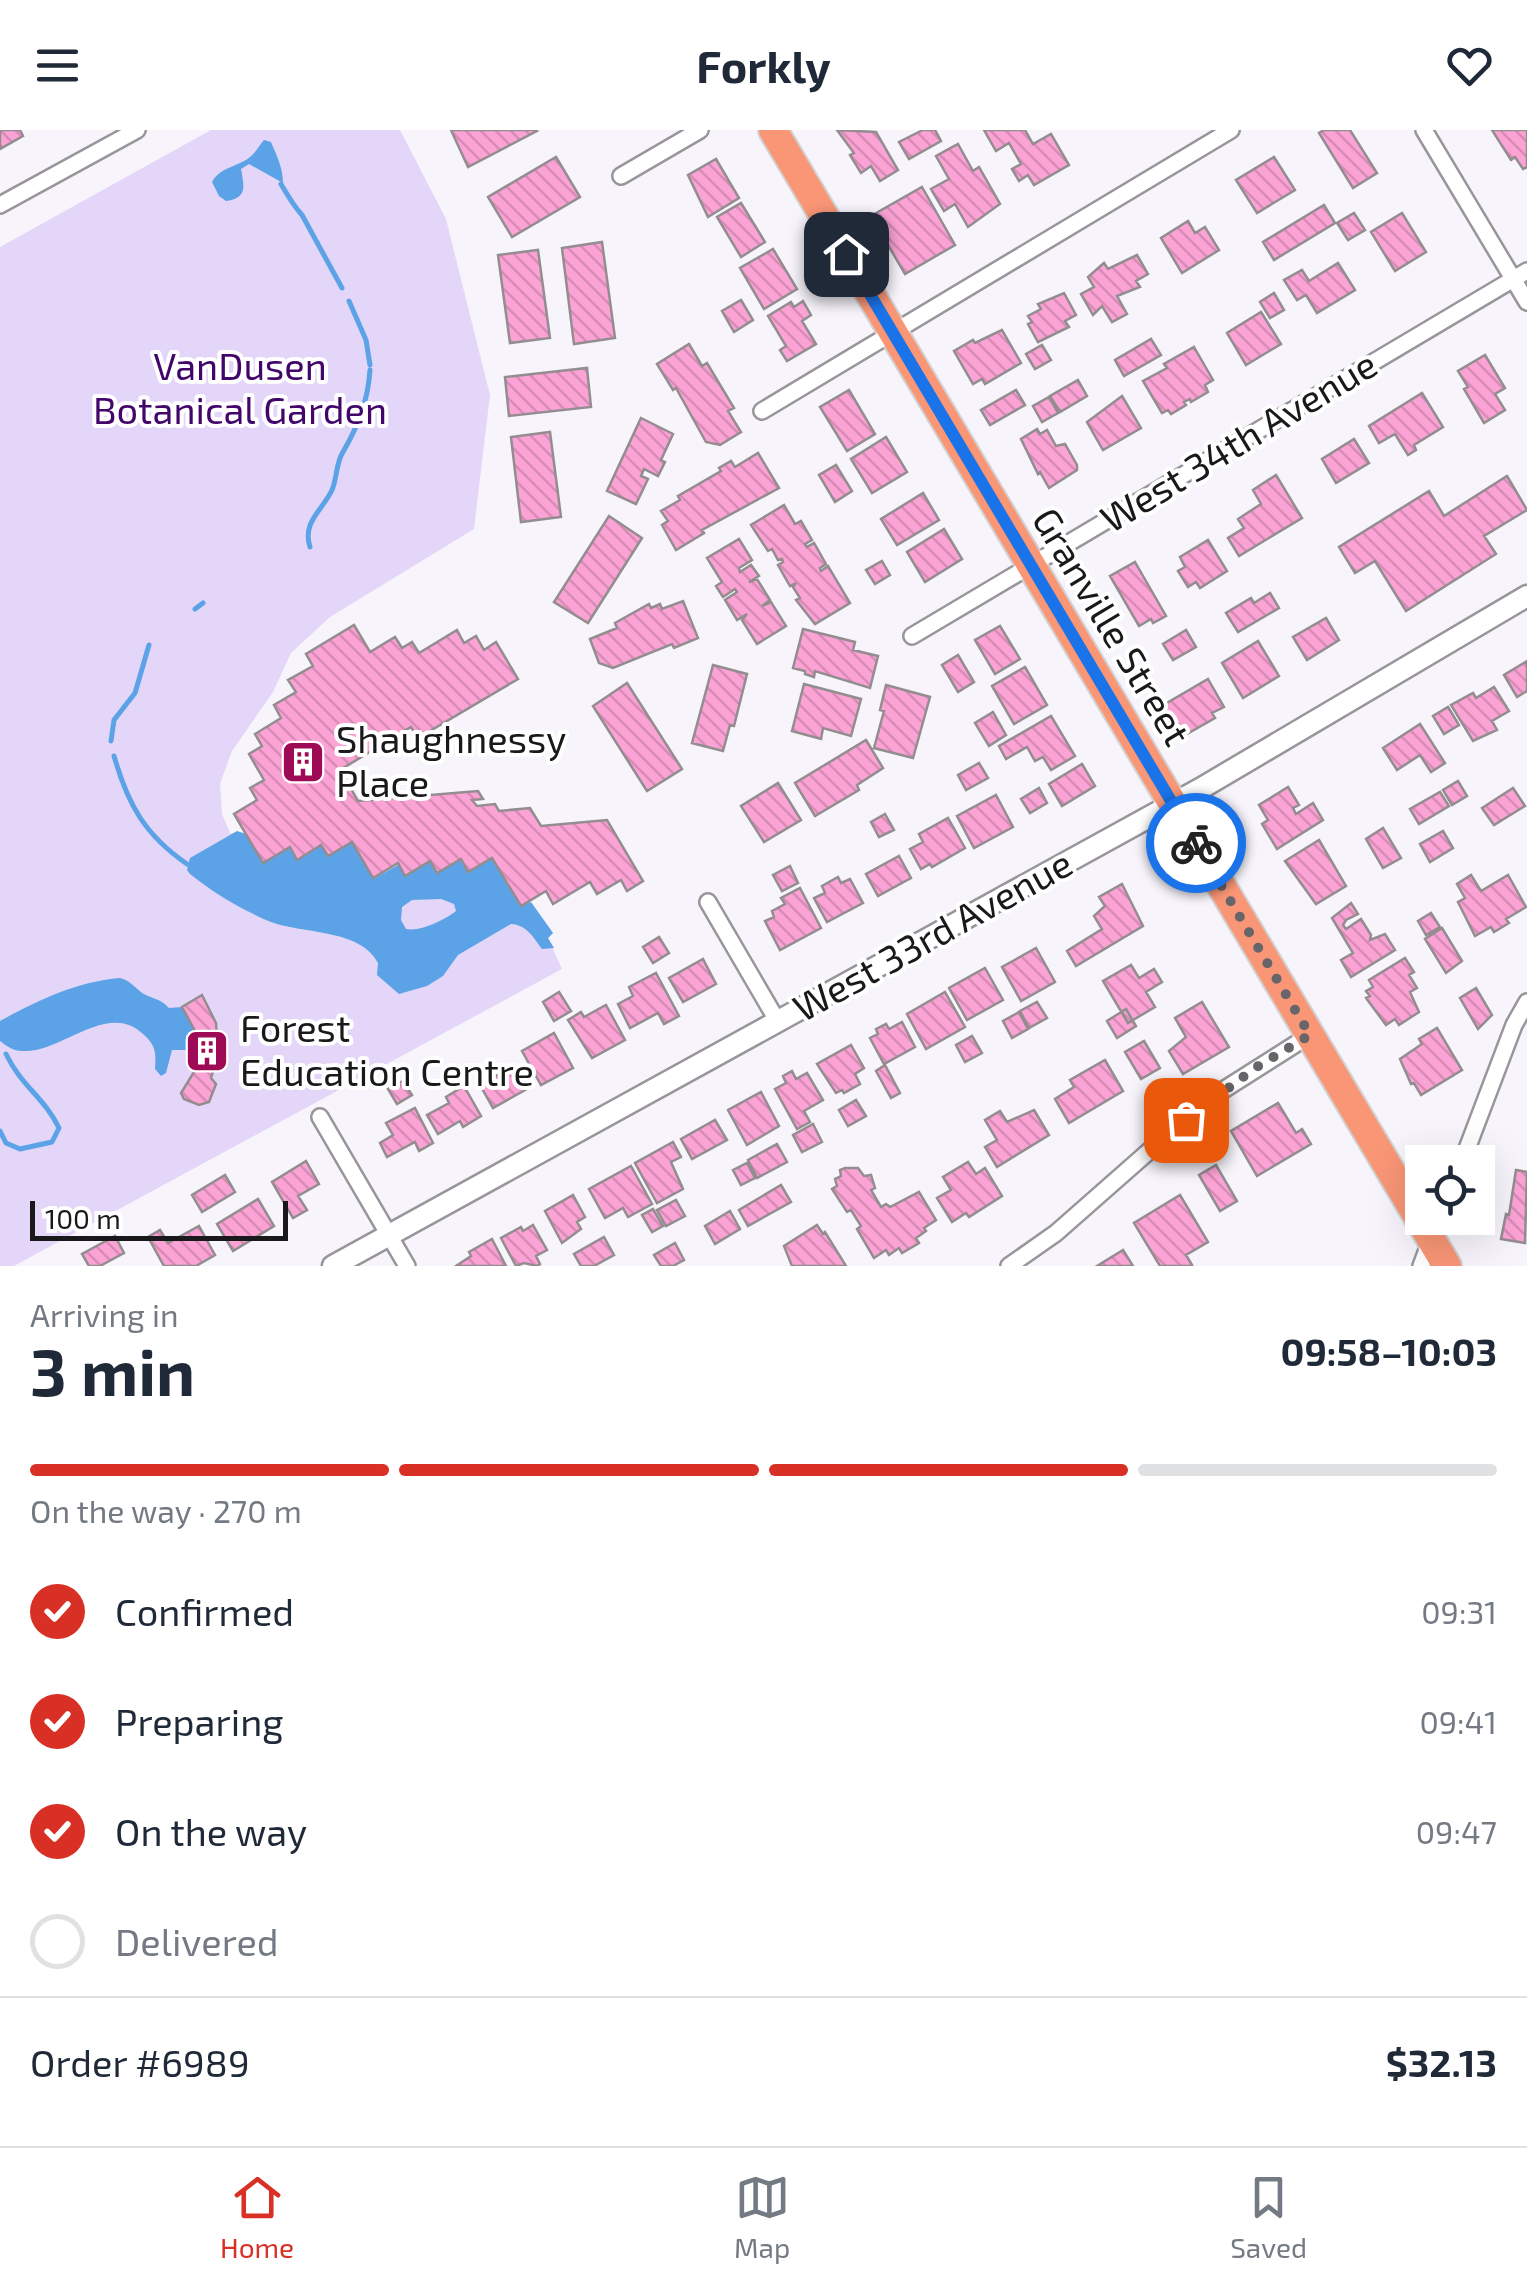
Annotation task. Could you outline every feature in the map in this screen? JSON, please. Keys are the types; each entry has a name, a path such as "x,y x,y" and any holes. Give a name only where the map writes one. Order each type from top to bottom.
{"highway":[{"name":"Granville Street","path":"772,130 1310,1035 1405,1182"},
{"name":"Granville Street","path":"1437,1235 1447,1266"}],"street":[{"path":"0,205 137,130"},
{"path":"621,176 700,130"},
{"path":"762,411 1231,130"},
{"path":"1424,130 1520,275 1527,302"},
{"name":"West 34th Avenue","path":"912,636 1520,275"},
{"name":"West 33rd Avenue","path":"333,1266 1173,804 1527,596"},
{"path":"708,902 778,1022"},
{"path":"1468,1145 1514,1025 1527,1002"},
{"path":"1010,1266 1056,1233 1206,1102 1310,1035"},
{"path":"320,1117 407,1266"},
{"path":"1421,1266 1432,1235"}],"green space":[{"name":"VanDusen Botanical Garden","path":"211,130 400,130 446,219 490,395 474,529 330,617 291,653 273,692 232,751 220,784 222,814 230,833 246,834 263,863 290,847 298,859 321,845 328,855 351,841 373,879 398,865 406,875 429,861 436,873 460,860 468,872 491,858 520,906 531,902 553,933 548,938 562,969 14,1266 0,1266 0,247"}],"water":[{"path":"264,140 271,142 283,183 249,164 241,169 241,194 226,201 212,182 221,172 249,158"},
{"path":"237,831 246,834 263,863 290,847 298,859 321,845 328,855 351,841 373,879 398,865 406,875 429,861 436,873 460,860 468,872 491,858 520,906 531,902 553,933 548,938 554,948 542,949 525,929 511,924 458,955 443,976 427,986 399,994 377,975 378,963 359,944 284,926 250,912 190,874 190,858","holes":["441,899 454,904 456,911 425,927 406,929 401,920 402,907 412,900"]},
{"path":"120,978 169,1008 182,1007 194,1029 196,1054 172,1050 166,1073 161,1076 155,1069 154,1050 147,1038 129,1025 114,1023 99,1025 37,1050 16,1050 0,1041 0,1021 15,1013 73,988"}],"building":[{"path":"0,130 20,130 23,136 0,149"},
{"path":"451,130 536,130 537,131 468,167"},
{"path":"837,130 876,132 898,170 880,181 871,166 861,173 850,155 854,153"},
{"path":"923,130 935,130 941,141 909,159 899,142"},
{"path":"984,130 1025,130 1033,144 1051,134 1069,165 1034,185 1028,175 1019,181 1012,169 1021,164 1009,143 996,151"},
{"path":"1350,130 1377,173 1353,188 1319,133"},
{"path":"1492,130 1527,130 1527,167 1523,169 1515,157 1511,160"},
{"path":"958,144 973,171 979,167 1000,204 968,227 955,204 944,211 931,189 949,179 936,156"},
{"path":"556,157 580,197 512,237 488,197"},
{"path":"1274,157 1295,190 1257,213 1236,180"},
{"path":"716,159 739,198 708,217 688,175"},
{"path":"922,187 955,245 905,274 871,216"},
{"path":"741,203 765,242 741,257 717,217"},
{"path":"1324,205 1335,223 1274,260 1263,242"},
{"path":"1354,213 1365,230 1348,240 1337,223"},
{"path":"1402,213 1426,252 1395,271 1371,232"},
{"path":"1188,221 1195,233 1205,227 1219,250 1182,273 1161,238"},
{"path":"602,242 615,338 574,344 562,248"},
{"path":"773,249 797,289 764,309 740,268"},
{"path":"538,250 550,338 510,343 498,255"},
{"path":"1137,255 1148,274 1136,281 1140,287 1117,296 1127,314 1112,322 1102,306 1093,315 1081,294 1094,287 1088,277 1104,263 1108,269"},
{"path":"1338,263 1355,290 1317,313 1306,295 1297,300 1284,280 1302,270 1309,281"},
{"path":"1064,293 1076,315 1065,321 1069,327 1038,342 1028,316 1041,309 1038,304"},
{"path":"1274,293 1284,310 1270,318 1260,302"},
{"path":"741,300 753,320 734,332 722,311"},
{"path":"803,301 811,315 802,321 816,344 787,361 780,350 786,346 768,316 791,302 794,307"},
{"path":"1261,312 1281,344 1246,365 1227,333"},
{"path":"1002,330 1021,363 985,384 982,379 973,384 954,351"},
{"path":"1151,339 1161,355 1124,376 1115,360"},
{"path":"689,344 702,366 707,363 734,408 728,411 741,432 720,445 706,442 676,388 673,390 657,364"},
{"path":"1042,345 1051,360 1035,369 1026,354"},
{"path":"1194,347 1213,380 1205,385 1208,392 1184,402 1186,405 1171,414 1168,410 1162,413 1143,381"},
{"path":"1485,355 1505,388 1495,394 1505,410 1484,423 1458,371"},
{"path":"587,368 591,407 509,416 505,377"},
{"path":"1078,380 1087,396 1060,412 1050,396"},
{"path":"849,390 875,434 847,451 820,407"},
{"path":"1016,390 1025,405 990,425 981,410"},
{"path":"1422,393 1443,427 1414,445 1416,450 1408,455 1395,434 1379,443 1369,426"},
{"path":"1122,396 1141,428 1103,450 1087,422"},
{"path":"1049,397 1058,413 1042,422 1033,406"},
{"path":"641,418 673,434 658,476 644,469 641,476 648,479 636,504 607,491"},
{"path":"1037,429 1040,434 1047,430 1056,446 1065,444 1077,465 1077,470 1049,488 1021,439"},
{"path":"550,432 561,517 521,522 511,437"},
{"path":"886,437 907,472 872,493 851,459"},
{"path":"1354,439 1369,463 1336,483 1322,459"},
{"path":"758,453 779,488 702,530 704,533 676,550 662,525 668,521 661,511 680,500 678,496 721,471 719,468 731,461 735,467"},
{"path":"836,465 852,491 835,502 819,475"},
{"path":"1276,475 1302,518 1239,556 1228,538 1244,528 1238,519 1261,504 1253,490"},
{"path":"1507,476 1527,510 1484,536 1496,554 1406,611 1375,561 1355,573 1339,547 1429,491 1444,516"},
{"path":"923,493 939,520 897,545 881,519"},
{"path":"784,505 795,524 801,521 812,540 805,544 807,547 814,543 826,564 821,571 828,566 850,603 815,624 796,600 800,598 793,587 796,583 790,586 778,565 782,559 778,560 772,549 768,551 751,525"},
{"path":"609,516 642,538 588,623 554,602"},
{"path":"944,529 962,559 925,582 907,552"},
{"path":"739,539 752,560 739,568 740,572 751,565 759,576 749,582 757,579 770,600 762,606 771,602 786,626 757,644 742,620 747,614 737,620 725,600 737,592 735,589 723,597 716,586 722,582 707,558"},
{"path":"1208,540 1227,571 1200,588 1196,582 1188,587 1178,571 1185,567 1180,557"},
{"path":"882,561 890,575 875,584 866,570"},
{"path":"1135,562 1166,616 1139,626 1110,576"},
{"path":"1270,593 1279,608 1238,632 1226,613 1251,598 1254,603"},
{"path":"683,601 698,638 613,668 599,663 590,639 617,628 615,623 649,604 651,608 660,604 662,609"},
{"path":"1326,618 1339,640 1307,660 1293,637"},
{"name":"Shaughnessy Place","path":"354,625 370,652 395,637 402,648 412,642 419,653 457,630 464,643 476,636 484,650 496,642 518,679 418,738 411,727 340,770 358,801 478,791 483,799 472,800 477,806 495,804 499,811 530,808 541,826 607,820 643,881 627,891 621,880 597,894 590,882 553,904 546,891 521,906 492,858 468,872 461,859 437,873 430,861 405,876 398,863 373,878 352,842 328,856 321,845 297,860 290,847 263,863 234,814 257,800 250,788 264,780 249,754 262,746 255,734 281,718 274,705 296,692 288,680 313,666 306,654"},
{"path":"1000,626 1020,659 995,674 975,640"},
{"path":"803,629 855,642 853,650 878,656 870,688 815,671 814,677 793,668"},
{"path":"1186,630 1196,647 1173,660 1163,644"},
{"path":"1258,641 1279,676 1243,698 1222,663"},
{"path":"958,655 974,682 958,692 942,665"},
{"path":"1527,661 1527,691 1517,697 1504,675"},
{"path":"713,665 747,674 734,726 730,725 723,751 692,743"},
{"path":"1025,667 1047,705 1014,724 992,686"},
{"path":"1208,679 1224,707 1212,713 1215,718 1178,739 1160,707"},
{"path":"627,683 682,769 647,791 593,706"},
{"path":"804,684 861,699 851,736 823,728 821,739 792,731"},
{"path":"886,685 930,697 913,758 874,748"},
{"path":"1494,687 1509,711 1492,721 1497,730 1473,741 1451,705 1473,693 1476,698"},
{"path":"1448,707 1459,725 1444,734 1433,716"},
{"path":"993,712 1006,735 989,746 975,723"},
{"path":"1051,716 1075,756 1051,770 1043,757 1035,761 1027,747 1006,759 999,746"},
{"path":"1420,724 1445,763 1431,772 1420,755 1397,770 1383,748"},
{"path":"866,740 883,768 857,785 859,790 815,816 795,783"},
{"path":"979,763 988,778 966,790 958,775"},
{"path":"1082,764 1095,786 1062,806 1049,784"},
{"path":"1458,781 1467,796 1452,805 1443,790"},
{"path":"778,783 801,820 764,842 741,806"},
{"path":"1288,787 1299,805 1293,808 1296,814 1313,803 1323,820 1277,849 1262,824 1268,820 1259,805"},
{"path":"1039,788 1047,803 1030,813 1021,799"},
{"path":"1513,788 1525,806 1494,825 1482,808"},
{"path":"1440,792 1449,806 1419,824 1410,809"},
{"path":"996,795 1013,827 974,848 957,816"},
{"path":"885,814 894,830 879,837 871,822"},
{"path":"948,818 965,848 921,869 910,849 923,842 919,834"},
{"path":"1383,828 1401,858 1383,868 1366,839"},
{"path":"1443,831 1453,848 1430,862 1420,844"},
{"path":"1319,840 1346,886 1316,904 1285,861"},
{"path":"899,856 911,878 878,896 866,874"},
{"path":"790,866 798,883 782,891 773,875"},
{"path":"1471,875 1481,891 1508,875 1526,907 1494,932 1491,927 1475,936 1458,902 1465,898 1457,884"},
{"path":"838,877 841,883 850,879 863,903 827,922 814,898 825,893 822,886"},
{"path":"1122,884 1143,926 1076,966 1067,951 1102,929 1094,916 1105,906 1099,897"},
{"path":"800,888 821,928 780,950 765,921 774,917 772,911 785,904 781,898"},
{"path":"1351,903 1358,914 1346,920 1346,929 1361,919 1370,940 1385,934 1395,950 1351,977 1341,960 1353,953 1332,918"},
{"path":"1431,913 1440,927 1426,935 1418,921"},
{"path":"1442,928 1462,961 1446,973 1425,939"},
{"path":"659,937 669,953 653,963 643,947"},
{"path":"1036,948 1055,982 1021,1001 1002,967"},
{"path":"1405,958 1414,972 1409,975 1417,988 1410,992 1419,1012 1399,1025 1395,1019 1386,1025 1366,998 1370,996 1366,991 1373,987 1369,980"},
{"path":"703,959 716,984 683,1002 669,978"},
{"path":"1131,965 1139,978 1154,969 1162,982 1146,992 1155,1007 1128,1023 1103,981"},
{"path":"985,968 1003,1000 967,1020 949,988"},
{"path":"656,973 679,1016 664,1024 658,1013 630,1028 618,1004 633,996 629,987"},
{"path":"1476,988 1492,1015 1478,1029 1460,998"},
{"path":"559,992 571,1011 554,1021 543,1002"},
{"path":"945,992 965,1027 926,1049 907,1014"},
{"name":"Forest Education Centre","path":"202,995 216,1023 218,1055 211,1078 216,1084 209,1102 199,1105 184,1099 181,1093 194,1072 196,1054 194,1029 182,1007"},
{"path":"1037,1002 1047,1018 1029,1028 1020,1011"},
{"path":"1202,1002 1229,1047 1183,1074 1169,1051 1186,1037 1175,1018"},
{"path":"606,1005 625,1040 592,1058 568,1020 581,1012 584,1017"},
{"path":"1126,1009 1136,1026 1117,1038 1107,1021"},
{"path":"1019,1012 1028,1029 1012,1038 1003,1021"},
{"path":"902,1022 915,1047 884,1064 870,1038 886,1024 889,1029"},
{"path":"1437,1028 1462,1070 1421,1095 1411,1084 1400,1059 1422,1044 1419,1039"},
{"path":"554,1033 573,1068 541,1085 522,1051"},
{"path":"972,1036 982,1053 965,1062 956,1045"},
{"path":"1144,1041 1160,1068 1141,1079 1125,1052"},
{"path":"851,1045 864,1068 855,1074 860,1084 836,1093 817,1064"},
{"path":"1105,1060 1123,1091 1069,1123 1055,1099 1074,1087 1070,1080"},
{"path":"885,1065 900,1093 891,1098 876,1071"},
{"path":"510,1068 527,1089 493,1108 480,1085"},
{"path":"792,1071 796,1079 807,1073 823,1100 804,1111 810,1122 797,1129 775,1089 786,1083 783,1076"},
{"path":"403,1081 412,1095 397,1104 388,1089"},
{"path":"464,1086 481,1116 463,1127 460,1121 438,1134 427,1115 449,1103 446,1097"},
{"path":"761,1092 779,1126 747,1145 728,1110"},
{"path":"856,1100 866,1116 848,1126 839,1110"},
{"path":"1278,1103 1296,1133 1302,1129 1311,1144 1257,1176 1231,1131"},
{"path":"415,1108 433,1143 419,1151 415,1142 387,1157 380,1143 393,1135 386,1123"},
{"path":"1034,1110 1049,1135 997,1167 985,1147 997,1140 985,1120 1000,1111 1007,1122"},
{"path":"715,1120 727,1140 692,1159 681,1139"},
{"path":"813,1124 822,1142 802,1152 793,1135"},
{"path":"673,1142 681,1157 671,1162 683,1189 657,1203 635,1163"},
{"path":"777,1144 787,1162 757,1178 748,1160"},
{"path":"306,1161 319,1184 298,1196 307,1210 293,1218 272,1182"},
{"path":"968,1162 976,1174 985,1168 1002,1196 969,1217 966,1213 952,1222 937,1198 951,1190 943,1177"},
{"path":"747,1163 755,1178 741,1185 733,1170"},
{"path":"1216,1165 1237,1201 1220,1211 1199,1175"},
{"path":"631,1166 652,1204 628,1217 623,1208 605,1218 589,1189"},
{"path":"858,1168 864,1176 871,1175 875,1188 871,1190 881,1207 890,1207 919,1192 936,1220 916,1238 919,1243 902,1253 899,1248 889,1255 886,1250 874,1258 857,1229 861,1226 832,1189 837,1186 835,1179 841,1176 840,1170"},
{"path":"1516,1170 1527,1172 1525,1243 1501,1239"},
{"path":"225,1175 235,1192 202,1212 192,1195"},
{"path":"781,1185 791,1202 748,1226 739,1210"},
{"path":"573,1195 585,1217 577,1222 581,1229 562,1243 545,1211"},
{"path":"1180,1195 1208,1242 1186,1255 1190,1266 1160,1266 1134,1223"},
{"path":"258,1199 274,1226 233,1251 217,1224"},
{"path":"676,1200 685,1216 666,1226 657,1210"},
{"path":"653,1209 663,1226 652,1232 642,1215"},
{"path":"730,1211 740,1229 715,1244 705,1226"},
{"path":"533,1225 547,1250 536,1256 540,1264 537,1266 516,1266 501,1238"},
{"path":"817,1225 846,1266 792,1266 784,1246"},
{"path":"199,1226 215,1255 196,1266 164,1266 148,1237 160,1230 168,1243"},
{"path":"115,1236 124,1253 100,1266 89,1266 82,1254"},
{"path":"604,1237 614,1255 594,1266 581,1266 574,1254"},
{"path":"492,1239 506,1266 456,1266 471,1256 469,1252"},
{"path":"675,1243 684,1260 673,1266 661,1266 654,1255"},
{"path":"1123,1250 1133,1266 1097,1266"}],"waterway":[{"path":"281,184 342,288"},
{"path":"349,301 366,340 370,365"},
{"path":"310,547 311,524 332,490 341,456 361,413 370,370"},
{"path":"195,609 203,603"},
{"path":"111,741 114,720 135,693 149,645"},
{"path":"114,756 140,818 160,842 187,864"},
{"path":"0,1131 6,1143 20,1149 52,1142 59,1128 6,1054"}],"way so far":[{"path":"1186,1120 1255,1068 1310,1035 1196,843"}],"place":[{"name":"Shaughnessy Place","path":"303,762"},
{"name":"Forest Education Centre","path":"207,1051"}],"route":[{"path":"846,254 1196,843"}]}
